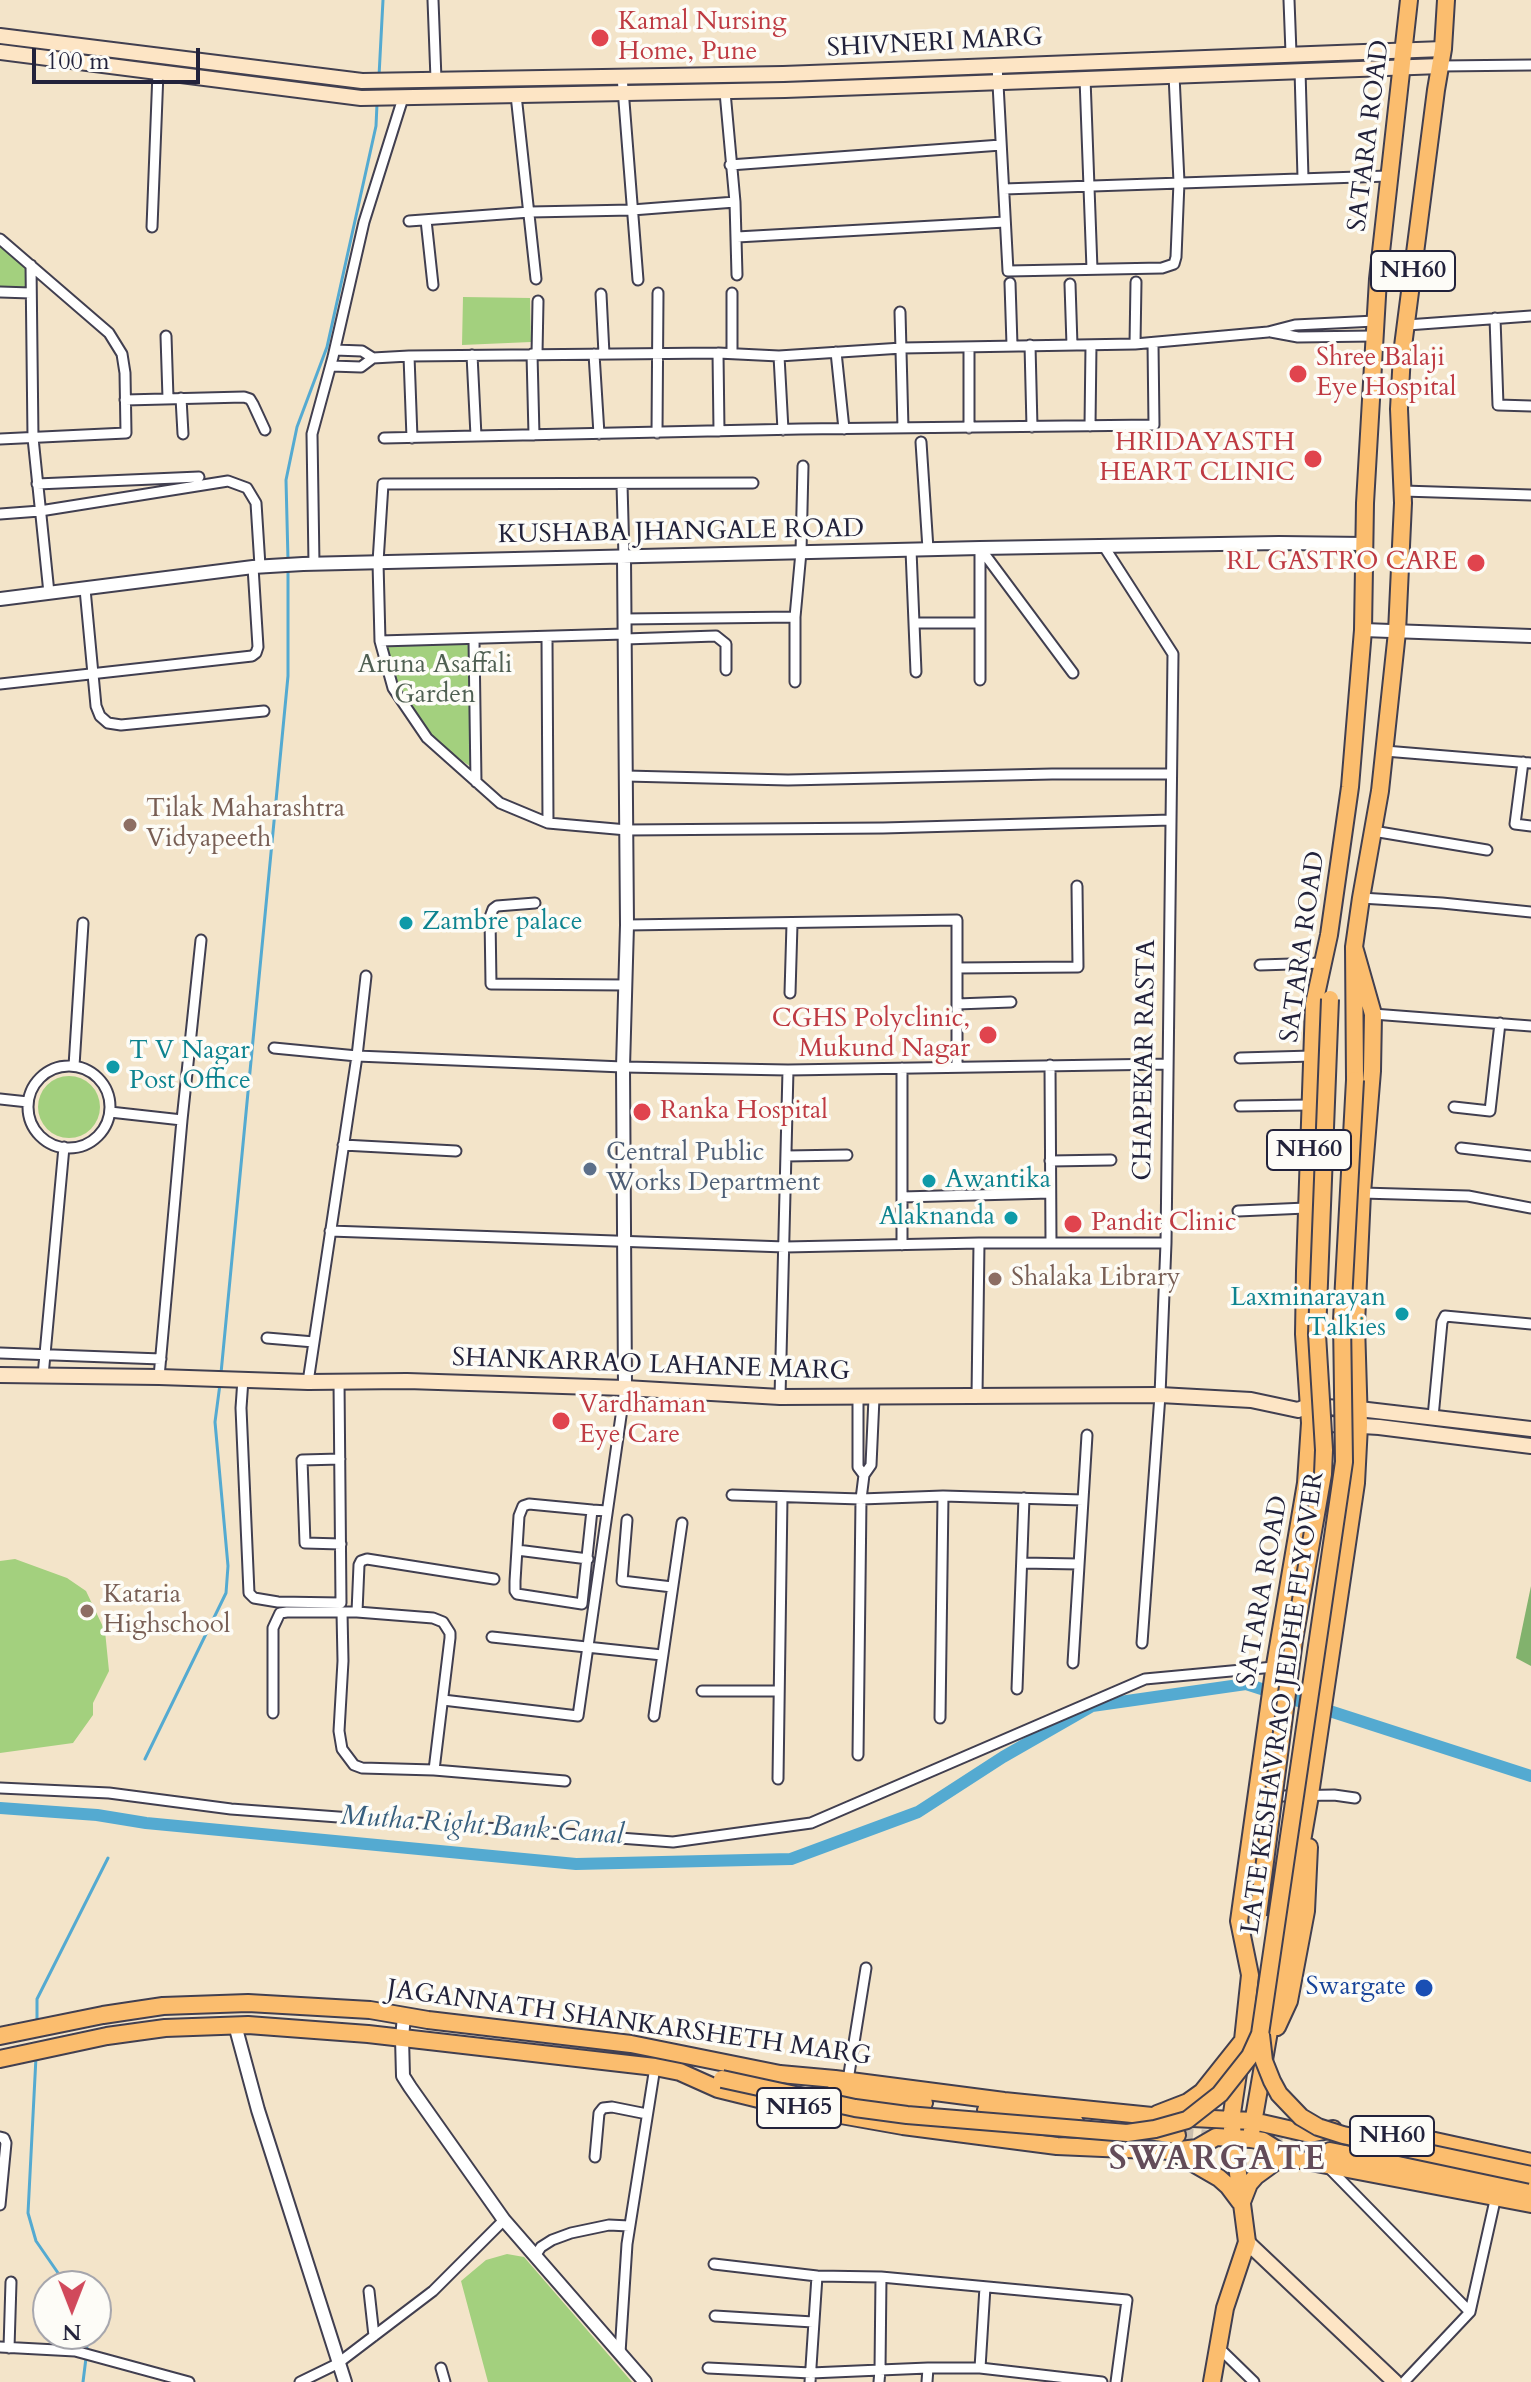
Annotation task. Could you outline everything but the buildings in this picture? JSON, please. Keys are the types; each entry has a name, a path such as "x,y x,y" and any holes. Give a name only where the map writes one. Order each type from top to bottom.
{"highway":[{"name":"SATARA ROAD","path":"1232,2128 1250,1975 1239,1921 1274,1669 1306,1483 1306,1208 1314,1004 1329,935 1350,787 1363,630 1365,503 1375,329 1388,176 1409,0"},
{"name":"SATARA ROAD","path":"1354,947 1385,751 1397,632 1403,491 1399,409 1402,354 1442,57 1446,0"},
{"path":"1248,1958 1258,1915 1294,1640 1323,1474 1317,1334 1330,999 1329,935"},
{"path":"1251,2139 1264,2040 1309,1798 1356,1483 1359,1417 1356,1324 1373,1014 1354,947"},
{"name":"LATE KESHAVRAO JEDHE FLYOVER","path":"1354,947 1355,1080 1342,1320 1344,1462 1264,2040 1264,2061 1279,2094 1301,2117 1318,2127 1531,2175"},
{"name":"JAGANNATH SHANKARSHETH MARG","path":"2,2036 148,2008 212,2003 370,2010 631,2044 780,2074 1152,2116 1232,2128"},
{"name":"JAGANNATH SHANKARSHETH MARG","path":"4,2058 165,2028 235,2025 368,2034 655,2067 680,2072 718,2089 779,2104 868,2121 1057,2146 1174,2143 1197,2148 1232,2128 1253,2121"},
{"path":"1152,2116 1188,2102 1202,2092 1243,2040"},
{"path":"1264,2040 1274,2078 1296,2110 1317,2124 1335,2129"},
{"name":"LATE KESHAVRAO JEDHE FLYOVER","path":"680,2072 855,2108 1127,2133 1187,2120 1211,2103 1264,2040"},
{"path":"780,2074 874,2096 1174,2143 1228,2186 1241,2203 1256,2176 1278,2160 1290,2158"},
{"name":"NH60","path":"1253,2121 1310,2134 1335,2129 1435,2141 1531,2162"},
{"name":"NH60","path":"1232,2128 1251,2139 1263,2141 1290,2158 1327,2157 1531,2204"},
{"name":"NH60","path":"1212,2382 1225,2308 1247,2242 1232,2128"},
{"path":"1327,2157 1531,2191"}],"main road":[{"name":"SHIVNERI MARG","path":"0,36 362,81 783,74 1291,53 1442,57"},
{"name":"SHIVNERI MARG","path":"0,52 361,98 725,92 998,82 1300,70 1403,58"},
{"name":"SHANKARRAO LAHANE MARG","path":"0,1375 308,1382 407,1381 780,1397 1160,1395 1251,1400 1306,1413 1359,1417"},
{"path":"1359,1417 1433,1417 1531,1429"},
{"path":"1359,1417 1531,1446"},
{"path":"1247,2242 1395,2382"}],"street":[{"path":"433,0 436,79"},
{"path":"1289,0 1291,53"},
{"path":"1442,57 1531,65"},
{"path":"997,65 1008,271 1162,268 1174,264 1179,182 1174,75"},
{"path":"1300,70 1303,178"},
{"path":"152,227 158,72"},
{"path":"783,74 785,90"},
{"path":"622,76 638,280"},
{"path":"1085,78 1092,269"},
{"path":"725,92 735,202 737,275"},
{"path":"516,95 536,279"},
{"path":"308,564 312,434 397,98"},
{"path":"730,165 1001,145"},
{"path":"1004,189 1388,176"},
{"path":"409,221 735,202"},
{"path":"426,220 433,285"},
{"path":"737,237 1005,222"},
{"path":"0,239 109,333 122,354 126,433 0,439"},
{"path":"31,265 33,438 49,593"},
{"path":"1135,344 1136,282"},
{"path":"1010,283 1012,345"},
{"path":"1070,284 1072,345"},
{"path":"0,292 31,293"},
{"path":"657,433 658,293"},
{"path":"732,293 732,353"},
{"path":"599,434 601,294"},
{"path":"534,435 538,301"},
{"path":"900,312 903,428"},
{"path":"1407,325 1531,316"},
{"path":"1495,318 1498,405 1531,406"},
{"path":"331,366 361,367 373,358 409,356 658,353 779,356 902,348 1153,343 1268,332 1295,325 1375,329"},
{"path":"1268,332 1298,337 1375,329"},
{"path":"166,336 168,398"},
{"path":"384,438 1154,425 1153,343"},
{"path":"1030,345 1032,427"},
{"path":"1090,426 1091,345"},
{"path":"969,347 969,428"},
{"path":"335,350 362,351 373,358"},
{"path":"836,352 844,429"},
{"path":"718,353 719,431"},
{"path":"472,355 476,436"},
{"path":"409,356 412,438"},
{"path":"779,356 783,430"},
{"path":"125,400 244,397 250,399 265,430"},
{"path":"181,398 183,434"},
{"path":"921,442 928,549"},
{"path":"795,682 795,617 801,552 803,466"},
{"path":"37,484 199,477"},
{"path":"0,514 40,511 228,481 247,488 256,503 261,566 258,647 252,656 0,684"},
{"path":"753,483 383,484 378,562 380,641 393,688 427,738 500,803 548,823 627,830 883,828 1171,820"},
{"path":"443,1700 578,1716 625,1388 623,1067 627,830 622,484"},
{"path":"1403,491 1531,495"},
{"name":"KUSHABA JHANGALE ROAD","path":"0,599 261,566 308,564 1103,545 1366,544"},
{"name":"CHAPEKAR RASTA","path":"1103,545 1173,654 1166,1243 1160,1395 1142,1643"},
{"path":"980,548 980,680"},
{"path":"980,548 1073,673"},
{"path":"911,550 916,672"},
{"path":"85,589 96,706 100,716 108,723 121,725 264,711"},
{"path":"624,619 795,617"},
{"path":"914,623 980,623"},
{"path":"1363,630 1531,636"},
{"path":"380,641 716,636 726,644 726,670"},
{"path":"547,638 548,823"},
{"path":"474,640 476,782"},
{"path":"1385,751 1527,762 1515,824 1531,826"},
{"path":"626,776 788,780 1171,774"},
{"path":"1373,831 1487,850"},
{"path":"957,968 1078,967 1077,886"},
{"path":"1361,898 1531,912"},
{"path":"535,903 497,906 493,909 490,917 491,984 626,985"},
{"path":"627,925 957,920 957,1066"},
{"path":"74,1066 83,923"},
{"path":"790,993 792,924"},
{"path":"159,1377 201,940"},
{"path":"1260,965 1323,963"},
{"path":"308,1382 357,1056 366,976"},
{"path":"957,1004 1011,1002"},
{"path":"1373,1014 1531,1026"},
{"path":"1454,1107 1490,1111 1500,1023"},
{"path":"274,1048 357,1056 788,1070 1168,1064"},
{"path":"1240,1058 1312,1056"},
{"path":"1050,1065 1051,1243"},
{"path":"74,1066 89,1071 101,1082 109,1096 110,1112 105,1127 94,1139 80,1146 64,1147 48,1142 36,1132 29,1118 28,1102 33,1086 43,1074 58,1067 74,1066"},
{"path":"902,1068 902,1245"},
{"path":"780,1397 788,1070"},
{"path":"0,1099 28,1102"},
{"path":"1240,1106 1310,1105"},
{"path":"110,1112 182,1120"},
{"path":"343,1145 456,1151"},
{"path":"43,1376 64,1147"},
{"path":"1461,1148 1531,1156"},
{"path":"786,1156 847,1155"},
{"path":"1050,1161 1111,1160"},
{"path":"902,1197 1050,1193"},
{"path":"1362,1193 1468,1196 1531,1208"},
{"path":"1238,1211 1306,1208"},
{"path":"330,1231 785,1247 1166,1243"},
{"path":"977,1396 979,1243"},
{"path":"1433,1417 1445,1316 1531,1324"},
{"path":"267,1338 314,1342"},
{"path":"0,1353 161,1359"},
{"path":"243,1379 241,1408 249,1593 254,1598 278,1602 341,1603 339,1381"},
{"path":"858,1398 858,1467 864,1475"},
{"path":"858,1755 861,1499 864,1475 871,1465 874,1398"},
{"path":"1073,1663 1087,1435"},
{"path":"340,1459 302,1460 305,1543 341,1544"},
{"path":"732,1495 1083,1500"},
{"path":"940,1718 943,1496"},
{"path":"778,1779 782,1497"},
{"path":"1017,1689 1024,1498"},
{"path":"592,1510 582,1604 517,1594 519,1516 523,1506 529,1504 607,1511"},
{"path":"627,1520 622,1581 672,1587"},
{"path":"654,1716 682,1523"},
{"path":"517,1550 588,1559"},
{"path":"357,1612 359,1565 367,1559 494,1579"},
{"path":"1022,1563 1079,1564"},
{"path":"342,1612 339,1731 342,1749 354,1765 565,1781"},
{"path":"273,1713 273,1628 280,1613 357,1612 433,1618 447,1626 450,1638 434,1770"},
{"path":"492,1637 662,1655"},
{"path":"0,1788 109,1793 231,1809 673,1842 811,1823 1145,1679 1274,1669"},
{"path":"702,1691 779,1691"},
{"path":"1283,1796 1309,1798 1334,1795 1355,1798"},
{"path":"848,2080 866,1968"},
{"path":"404,2016 403,2076 504,2220 645,2382"},
{"path":"235,2025 258,2110 345,2382"},
{"path":"620,2353 629,2226 655,2067"},
{"path":"595,2157 599,2113 603,2108 647,2114"},
{"path":"0,2137 6,2143 0,2205"},
{"path":"1327,2157 1470,2312"},
{"path":"1404,2382 1470,2312 1496,2196"},
{"path":"300,2382 337,2364 433,2291 504,2220"},
{"path":"535,2256 541,2247 571,2233 609,2225 629,2226"},
{"path":"714,2264 817,2276 881,2277 1127,2300 1116,2382"},
{"path":"810,2378 817,2276"},
{"path":"879,2382 881,2277"},
{"path":"11,2282 5,2347 75,2351 189,2382"},
{"path":"980,2368 985,2287"},
{"path":"369,2291 374,2336"},
{"path":"715,2316 813,2322"},
{"path":"1218,2347 1254,2382"},
{"path":"441,2368 445,2382"},
{"path":"708,2368 810,2378 880,2370 980,2368 1040,2379 1102,2382"},
{"path":"927,2382 928,2368"}],"green space":[{"path":"0,244 25,267 26,289 0,289"},
{"path":"463,297 530,298 531,342 462,345"},
{"name":"Aruna Asaffali Garden","path":"469,640 476,770 427,738 398,689 384,645"},
{"path":"69,1076 81,1078 91,1085 98,1095 98,1119 91,1129 81,1136 69,1138 57,1136 47,1129 40,1119 38,1107 40,1095 47,1085 57,1078"},
{"path":"15,1559 67,1578 86,1591 105,1631 109,1671 93,1703 93,1715 73,1743 0,1753 0,1561"},
{"path":"1531,1586 1531,1666 1516,1658"},
{"path":"507,2254 524,2257 632,2382 488,2382 461,2281 486,2260"}],"waterway":[{"path":"379,76 383,0"},
{"path":"288,560 286,480 297,427 327,347 376,126 377,104"},
{"path":"221,1373 288,676 288,568"},
{"path":"145,1759 226,1593 228,1566 215,1422 220,1384"},
{"name":"Mutha Right Bank Canal","path":"0,1808 97,1815 146,1823 576,1864 791,1859 918,1812 1003,1757 1092,1706 1246,1684 1531,1776"},
{"path":"37,2021 37,1999 108,1858"},
{"path":"36,2057 28,2213 36,2241 56,2270"},
{"path":"83,2382 86,2358"}],"tunnel":[{"path":"1177,2135 1219,2139"},
{"path":"1266,2144 1330,2151"}],"place":[{"name":"Kamal Nursing Home, Pune","path":"600,38"},
{"name":"Shree Balaji Eye Hospital","path":"1298,374"},
{"name":"HRIDAYASTH HEART CLINIC","path":"1313,459"},
{"name":"RL GASTRO CARE","path":"1476,563"},
{"name":"Tilak Maharashtra Vidyapeeth","path":"130,825"},
{"name":"Zambre palace","path":"406,923"},
{"name":"CGHS Polyclinic, Mukund Nagar","path":"988,1035"},
{"name":"T V Nagar Post Office","path":"113,1067"},
{"name":"Ranka Hospital","path":"642,1112"},
{"name":"Central Public Works Department","path":"590,1169"},
{"name":"Awantika","path":"929,1181"},
{"name":"Alaknanda","path":"1011,1218"},
{"name":"Pandit Clinic","path":"1073,1224"},
{"name":"Shalaka Library","path":"995,1279"},
{"name":"Laxminarayan Talkies","path":"1402,1314"},
{"name":"Vardhaman Eye Care","path":"561,1421"},
{"name":"Kataria Highschool","path":"87,1611"},
{"name":"Swargate","path":"1424,1988"}],"district":[{"name":"SWARGATE","path":"1218,2161"}]}
